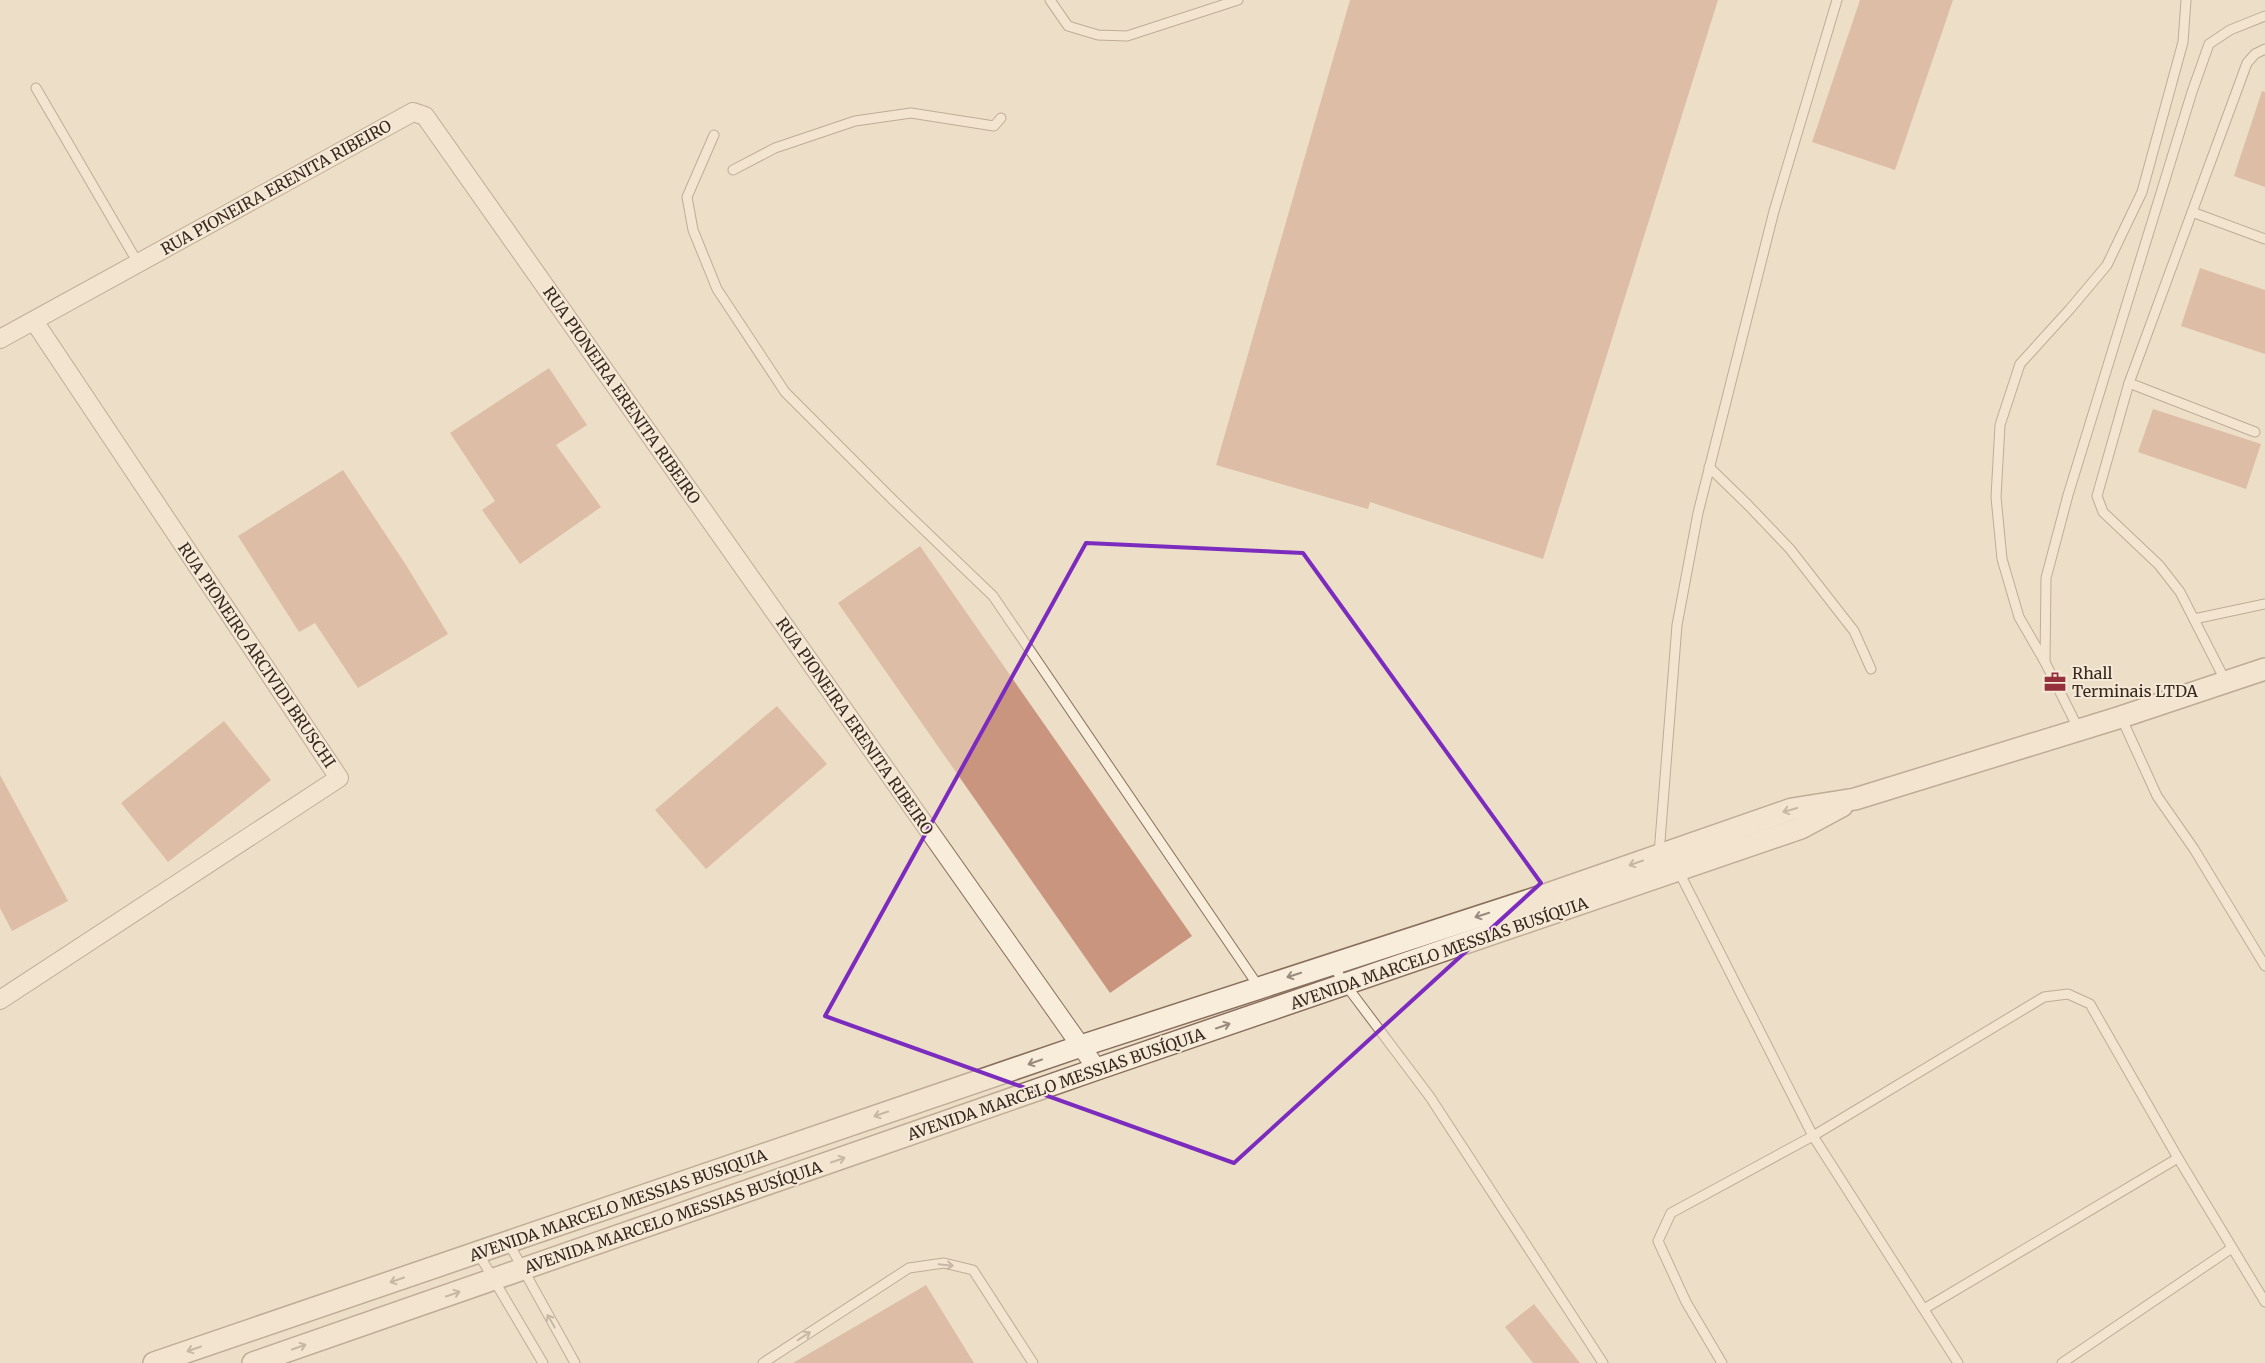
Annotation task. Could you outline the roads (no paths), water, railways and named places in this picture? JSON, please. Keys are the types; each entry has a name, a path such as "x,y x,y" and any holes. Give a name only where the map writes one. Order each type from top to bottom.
{"street":[{"name":"RUA PIONEIRA ERENITA RIBEIRO","path":"0,339 413,112 424,116 1097,1069"},
{"name":"RUA PIONEIRO ARCIVIDI BRUSCHI","path":"0,1000 339,778 34,321"},
{"name":"AVENIDA MARCELO MESSIAS BUSÍQUIA","path":"1081,1046 1545,895 1792,809 1855,799 2121,717 2265,669"},
{"name":"AVENIDA MARCELO MESSIAS BUSÍQUIA","path":"253,1363 1097,1069 1801,828 1855,799"},
{"path":"1545,895 1553,914"},
{"name":"AVENIDA MARCELO MESSIAS BUSIQUIA","path":"154,1363 1081,1046"}],"lane":[{"path":"1050,0 1068,26 1098,35 1127,36 1238,0"},
{"path":"1659,855 1676,625 1709,467 1774,211 1837,0"},
{"path":"2079,730 2045,662 2019,617 2002,559 1996,498 2000,425 2020,364 2070,309 2106,265 2142,192 2183,42 2186,0"},
{"path":"2045,662 2046,578 2068,495 2192,92 2209,44 2230,30 2265,16"},
{"path":"2226,682 2180,592 2159,564 2103,512 2096,496 2129,383 2248,63 2255,54 2265,49"},
{"path":"36,88 138,263"},
{"path":"733,170 775,148 855,121 911,113 994,126 1002,118"},
{"path":"714,135 687,197 694,230 717,289 785,392 893,500 994,596 1259,987"},
{"path":"2192,212 2265,239"},
{"path":"2129,383 2255,432"},
{"path":"1709,467 1790,549 1854,631 1872,669"},
{"path":"2194,618 2265,604"},
{"path":"2121,717 2158,796 2194,849 2265,966"},
{"path":"1678,870 1813,1136 1958,1363"},
{"path":"1332,964 1430,1097 1603,1363"},
{"path":"1722,1363 1686,1302 1658,1241 1671,1213 1813,1136 2044,997 2068,994 2090,1004 2178,1158 2265,1302"},
{"path":"1924,1309 2178,1158"},
{"path":"508,1242 522,1270 576,1363"},
{"path":"2062,1363 2232,1248"},
{"path":"478,1252 543,1363"},
{"path":"763,1363 909,1268 944,1263 972,1270 1032,1363"}],"place":[{"name":"Rhall Terminais LTDA","path":"2055,682"}]}
